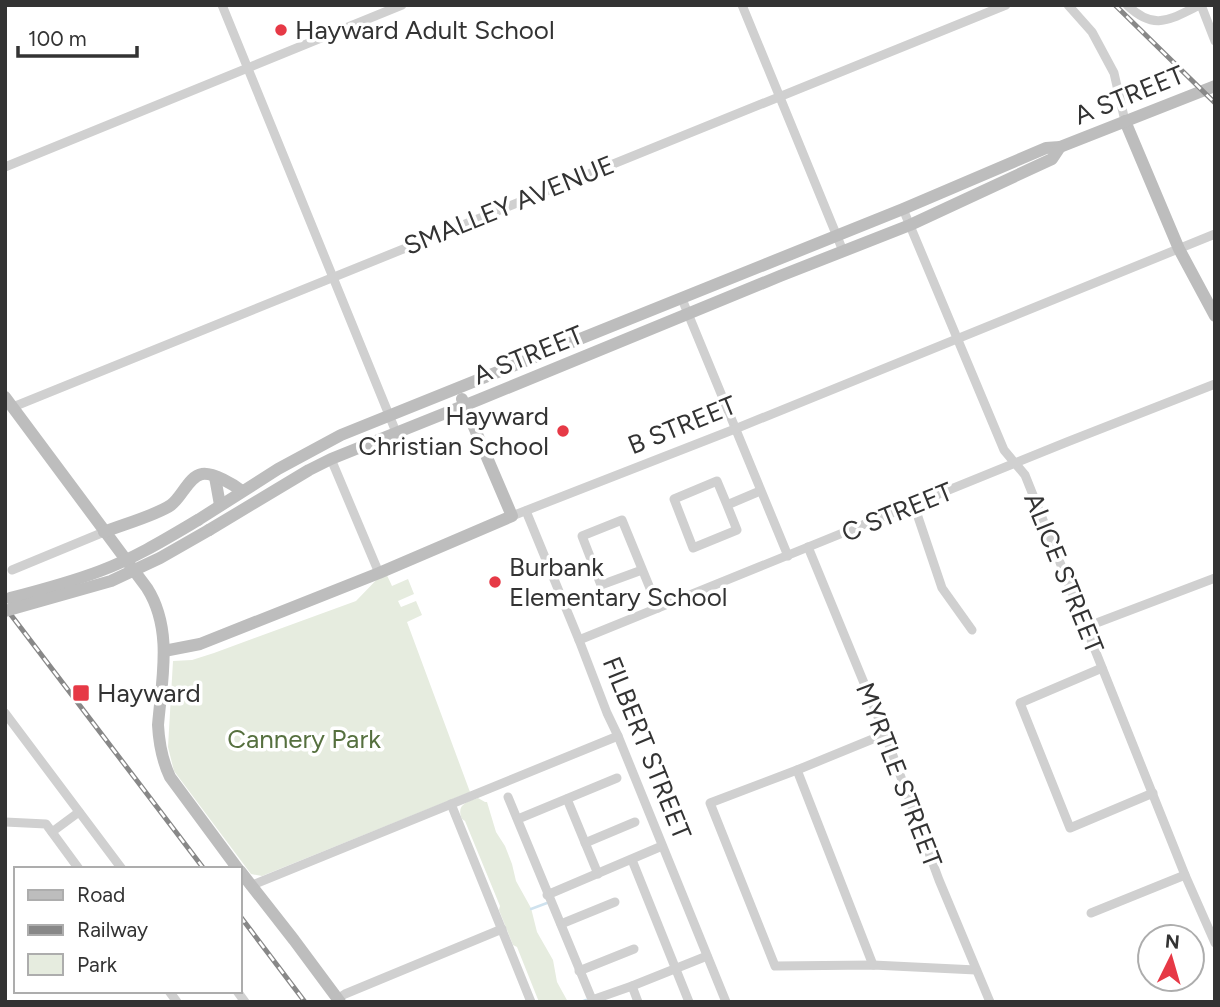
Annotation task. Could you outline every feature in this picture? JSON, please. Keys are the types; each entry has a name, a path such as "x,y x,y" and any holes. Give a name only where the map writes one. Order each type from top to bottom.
{"main road":[{"name":"A STREET","path":"9,604 102,570 155,546 278,469 331,440 837,236 1046,148 1060,147 1215,86"},
{"path":"1125,121 1180,249 1215,316"},
{"name":"A STREET","path":"9,604 111,581 160,558 331,458 910,225 1052,159 1060,147"},
{"path":"458,389 512,516"},
{"path":"9,402 156,604 164,651 158,725 164,764 170,777 237,867"},
{"path":"104,532 171,505 200,474 211,474 230,482 242,491"},
{"path":"215,477 220,505"},
{"name":"B STREET","path":"164,651 200,644 379,573 512,516"},
{"path":"242,874 339,1000"}],"street":[{"path":"222,5 396,432"},
{"path":"5,167 402,5"},
{"path":"742,5 843,251"},
{"name":"SMALLEY AVENUE","path":"9,402 332,277 1006,5"},
{"path":"1068,5 1092,32 1114,72 1125,121"},
{"path":"1127,5 1139,16 1150,21 1160,21 1201,5 1215,41"},
{"name":"ALICE STREET","path":"903,209 1004,450 1025,475 1185,875 1215,943"},
{"name":"B STREET","path":"512,516 735,429 1215,234"},
{"path":"682,299 788,556"},
{"name":"C STREET","path":"579,640 1215,384"},
{"path":"331,458 379,573"},
{"path":"717,481 727,505 737,530 693,548 674,499 717,481"},
{"path":"727,505 761,491"},
{"path":"914,505 942,588 972,630"},
{"name":"FILBERT STREET","path":"526,511 726,1002"},
{"path":"642,569 601,585 582,536 622,520 658,608"},
{"path":"12,570 104,532"},
{"name":"MYRTLE STREET","path":"808,547 990,1002"},
{"path":"1086,627 1215,578"},
{"path":"1102,668 1020,703 1070,828 1153,793"},
{"path":"5,713 120,867"},
{"path":"885,734 710,803 775,966 873,965 976,970"},
{"path":"250,886 618,736"},
{"path":"797,770 873,965"},
{"path":"518,819 617,778"},
{"path":"508,797 592,1001 707,956"},
{"path":"567,799 598,874"},
{"path":"451,804 531,1002"},
{"path":"5,822 49,828 79,812"},
{"path":"585,843 635,822"},
{"path":"49,828 78,867"},
{"path":"547,895 662,846"},
{"path":"632,860 689,1002"},
{"path":"1091,913 1185,875"},
{"path":"561,924 615,902"},
{"path":"339,1000 345,993 502,929"},
{"path":"579,971 634,949"},
{"path":"632,986 638,1002"}],"green space":[{"name":"Cannery Park","path":"385,571 392,586 408,579 414,594 398,601 401,607 416,601 422,615 407,622 470,792 262,876 251,874 174,771 168,747 173,661 192,660 214,653 356,601"},
{"path":"478,798 487,802 496,832 505,846 516,881 531,908 537,932 553,960 557,982 568,1002 539,1002 517,947 513,945 499,910 500,906 460,814 463,805"}],"waterway":[{"path":"531,909 547,903"},
{"path":"581,1002 586,1000"}],"railway":[{"path":"1115,5 1215,103"},
{"path":"5,607 202,867"},
{"path":"242,919 305,1002"}],"place":[{"name":"Hayward Adult School","path":"281,30"},
{"name":"Hayward Christian School","path":"563,431"},
{"name":"Burbank Elementary School","path":"495,582"},
{"name":"Hayward","path":"81,693"}]}
